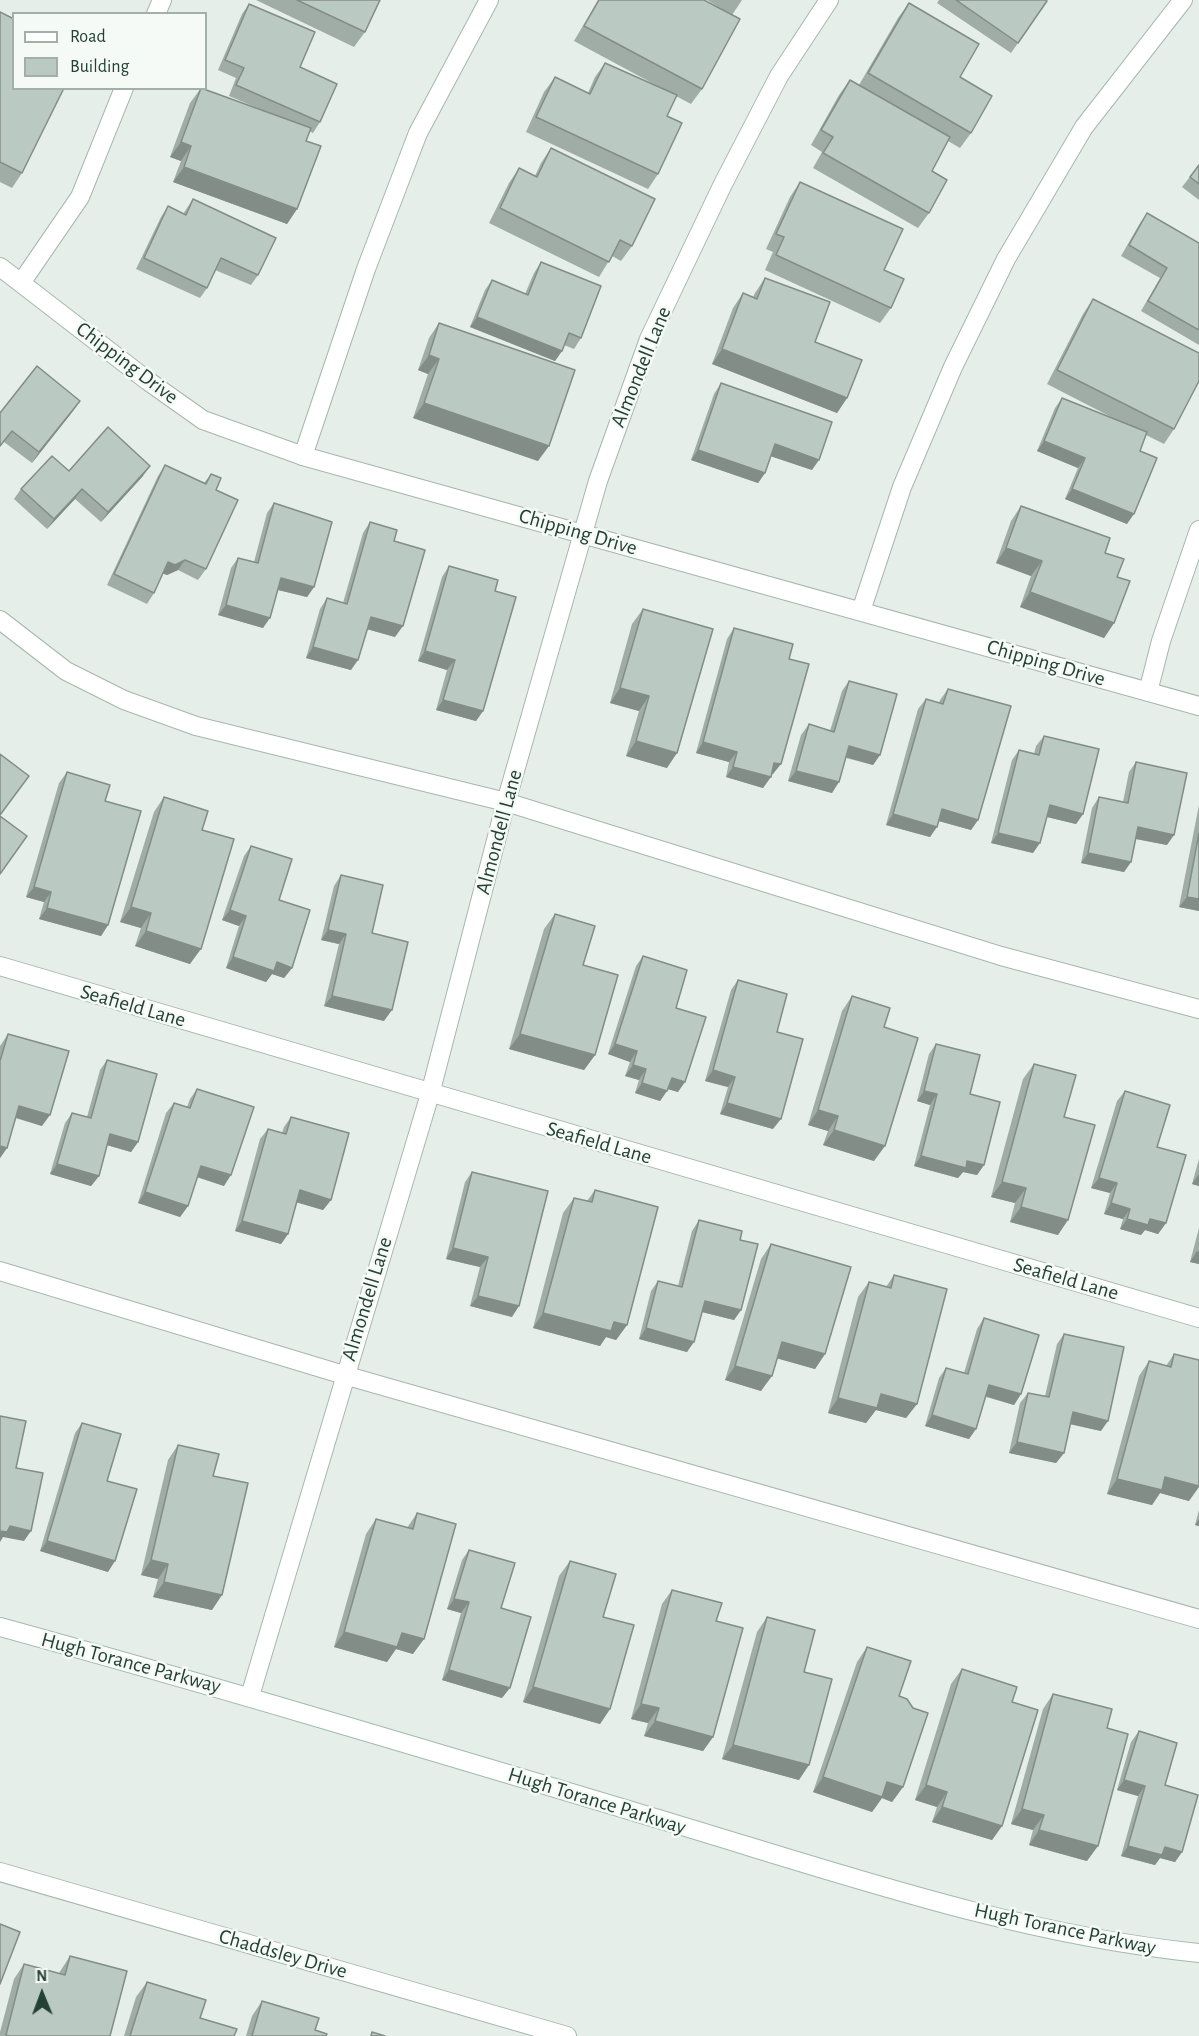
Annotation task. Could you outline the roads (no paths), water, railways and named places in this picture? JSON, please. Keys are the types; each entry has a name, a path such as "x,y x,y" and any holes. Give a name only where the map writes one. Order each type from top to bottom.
{"street":[{"path":"303,456 366,269 418,133 489,0"},
{"name":"Almondell Lane","path":"250,1696 344,1375 430,1094 506,802 581,532 649,339 723,184 779,76 829,0"},
{"path":"861,610 902,487 953,367 1006,259 1084,128 1183,0"},
{"path":"21,283 80,196 123,90"},
{"name":"Chipping Drive","path":"0,267 148,381 203,420 303,456 1199,706"},
{"path":"1148,692 1161,641 1199,530"},
{"path":"0,620 66,671 134,704 196,726 506,802 1001,956 1199,1009"},
{"name":"Seafield Lane","path":"0,966 1199,1318"},
{"path":"0,1270 344,1375 1199,1619"},
{"name":"Hugh Torance Parkway","path":"0,1627 250,1696 850,1877 1029,1926 1137,1947 1199,1953"},
{"name":"Chaddsley Drive","path":"0,1872 567,2036"}]}
